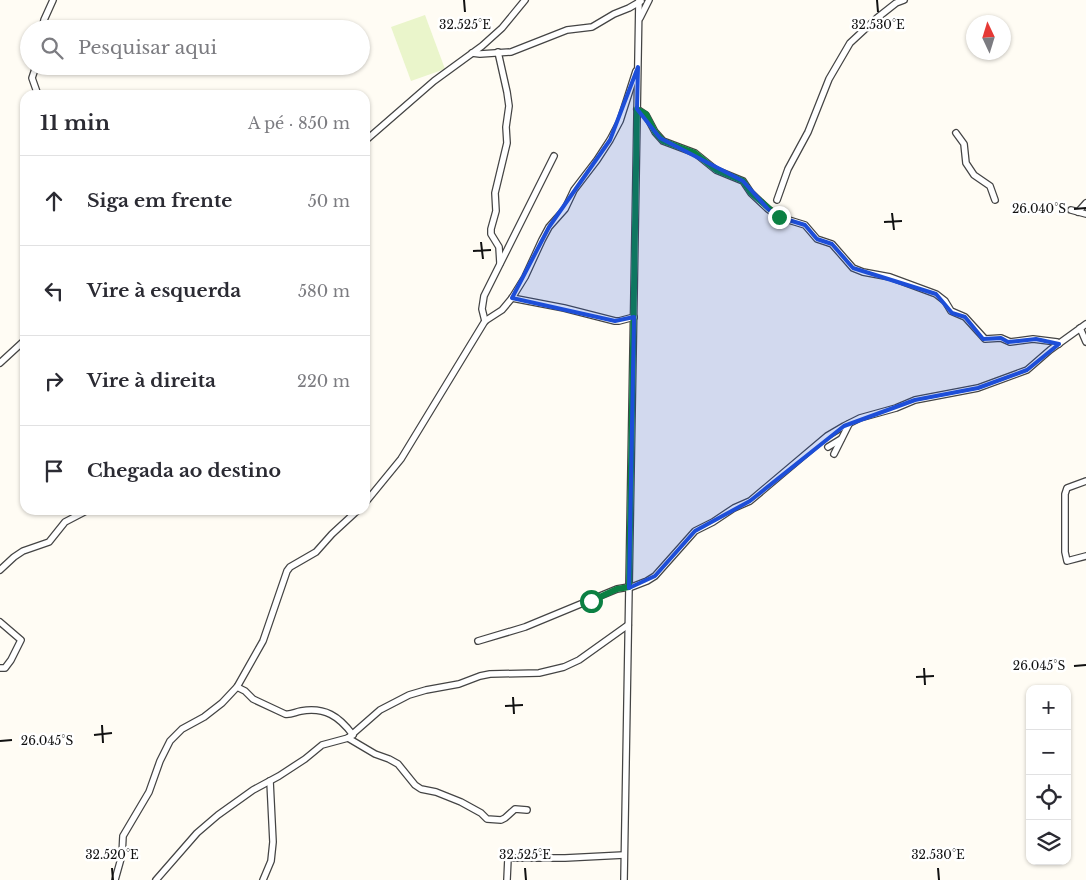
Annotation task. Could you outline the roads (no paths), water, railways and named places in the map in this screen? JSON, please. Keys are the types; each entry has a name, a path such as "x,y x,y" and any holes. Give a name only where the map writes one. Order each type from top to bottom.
{"street":[{"path":"44,20 53,0"},
{"path":"370,137 434,81 502,28 525,0"},
{"path":"639,20 649,0"},
{"path":"777,200 788,169 808,132 829,79 850,43 877,18 896,3 904,0"},
{"path":"472,53 511,52 567,30 592,27 640,1"},
{"path":"624,880 640,1"},
{"path":"632,7 639,12"},
{"path":"498,52 508,92 507,143 495,193 496,211 491,229 491,234 499,247 500,263"},
{"path":"370,497 401,459 485,321 502,310 512,298 525,277 549,227 565,209 574,190 610,140 620,121 638,67"},
{"path":"33,75 32,78 36,90"},
{"path":"637,109 646,114 655,132 663,141 695,153 716,170 743,181 751,193 768,209 779,217 805,225 818,239 832,244 852,268 890,277 936,294 945,301 951,311 965,317 985,339 1001,338 1010,342 1036,339 1057,342 1059,344"},
{"path":"956,133 964,144 966,163 974,174 990,186 994,200"},
{"path":"485,321 482,309 484,296 554,156"},
{"path":"1078,212 1086,203"},
{"path":"1071,210 1086,214"},
{"path":"512,298 564,308 619,322 634,317"},
{"path":"478,641 525,627 617,589 647,581 655,576 695,531 734,508 750,502 827,436 860,418 896,408 915,400 978,388 1027,370 1083,326 1086,342"},
{"path":"0,363 20,345"},
{"path":"834,454 849,424"},
{"path":"828,447 842,438"},
{"path":"1086,481 1067,488 1065,494 1064,552 1067,561 1086,556"},
{"path":"0,570 23,551 49,542 65,522 77,515"},
{"path":"115,880 122,854 123,836 149,792 160,761 170,741 182,729 222,704 236,687 263,641 278,594 290,567 316,552 353,515"},
{"path":"0,622 21,640 5,668 0,668"},
{"path":"156,880 208,822 242,797 270,782 305,759 322,745 350,736 380,710 409,695 459,684 490,674 524,674 564,667 579,660 628,625"},
{"path":"236,687 245,691 254,699 285,714 290,715 299,711 316,710 332,715 345,724 350,736 375,754 398,764 415,786 461,802 481,813 487,819 501,820 515,809 527,810"},
{"path":"263,880 270,861 273,842 270,782"},
{"path":"507,880 508,858 624,855"}]}
